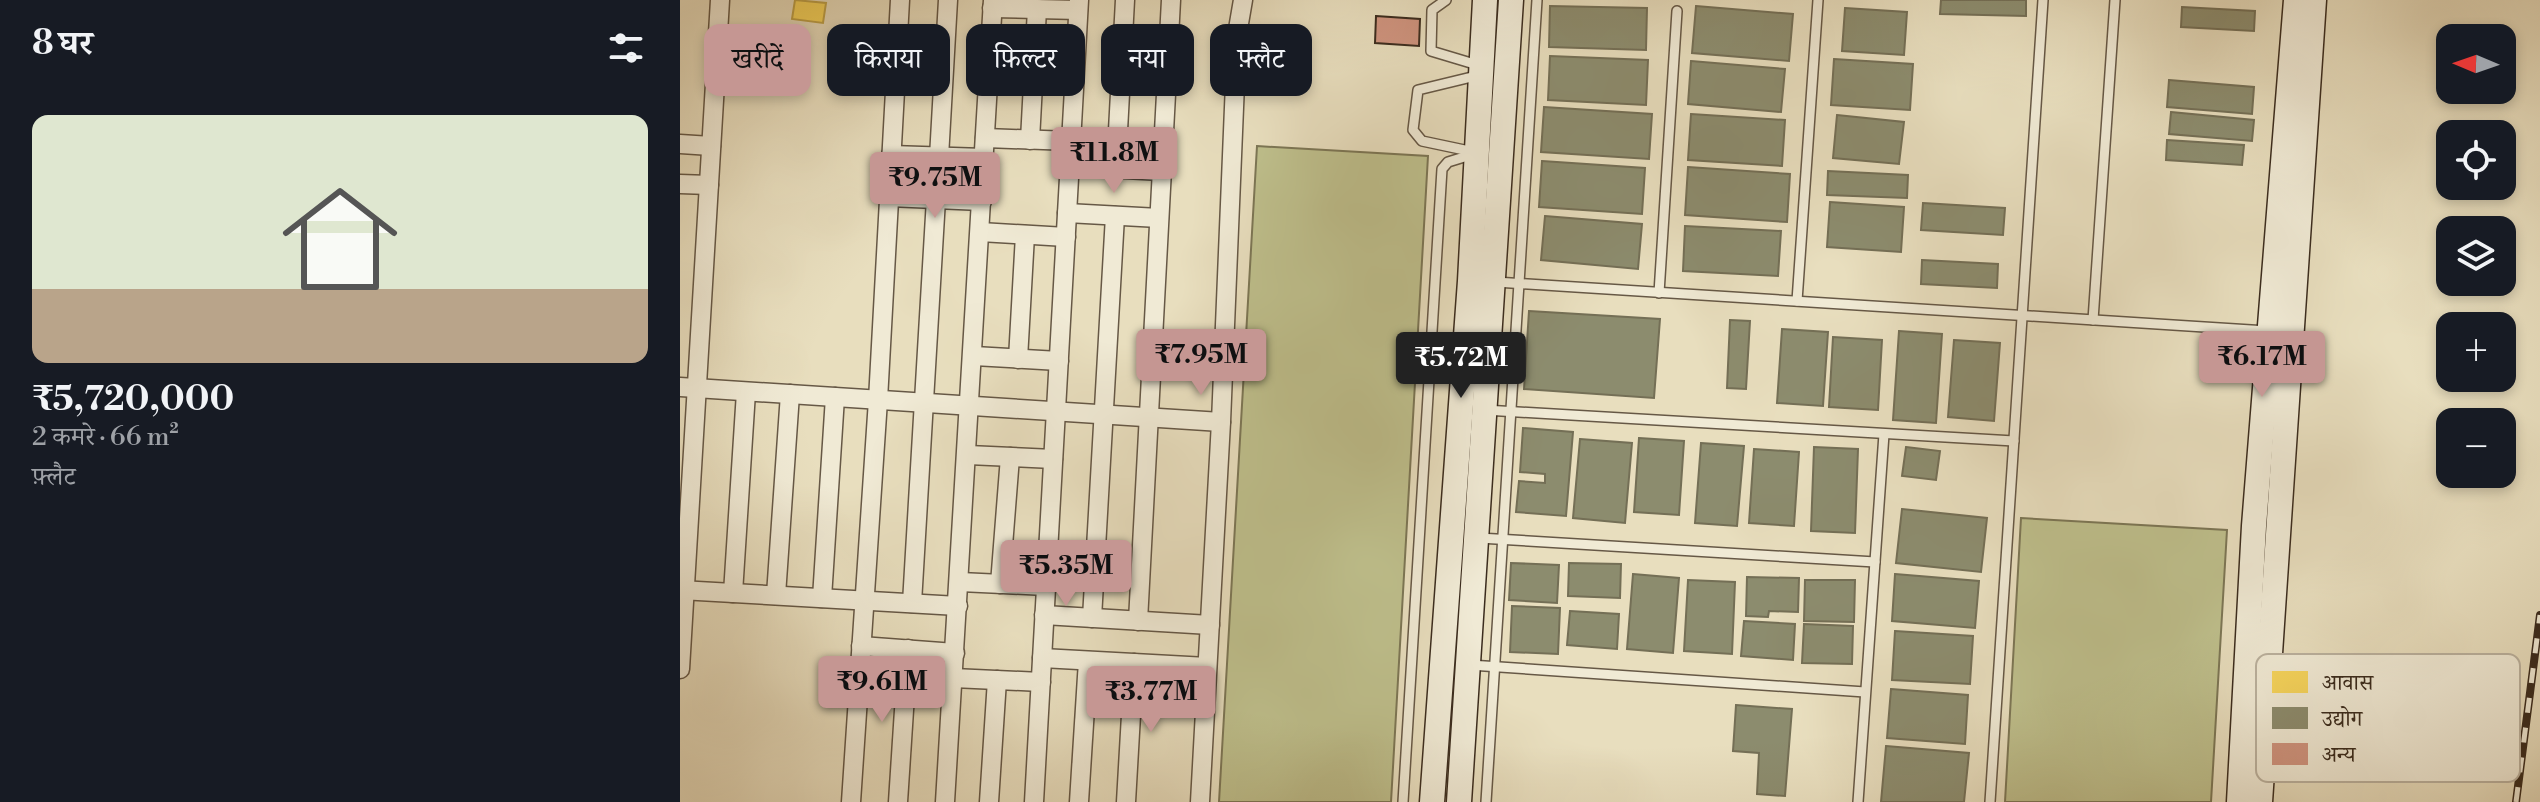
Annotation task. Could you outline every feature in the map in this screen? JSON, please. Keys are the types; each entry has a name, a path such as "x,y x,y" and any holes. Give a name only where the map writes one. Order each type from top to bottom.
{"street":[{"path":"680,669 688,388 709,185 720,0"},
{"path":"851,802 878,400 900,0"},
{"path":"939,157 948,0"},
{"path":"1116,168 1125,0"},
{"path":"1138,621 1171,0"},
{"path":"1200,802 1221,422 1237,35 1243,0"},
{"path":"1459,802 1485,410 1477,153 1485,0"},
{"path":"1432,801 1511,0"},
{"path":"2266,654 2296,0"},
{"path":"2239,802 2254,526 2280,332 2314,0"},
{"path":"945,802 993,4 1037,9 1079,5 1034,802"},
{"path":"1030,140 1037,9"},
{"path":"985,138 1071,141"},
{"path":"680,144 711,146"},
{"path":"891,155 984,158"},
{"path":"1070,166 1161,171"},
{"path":"680,184 709,185"},
{"path":"889,197 982,201"},
{"path":"912,603 936,199"},
{"path":"1067,213 1159,218"},
{"path":"1092,618 1115,216"},
{"path":"980,232 1066,237"},
{"path":"1018,359 1025,235"},
{"path":"974,356 1059,361"},
{"path":"688,388 1221,422"},
{"path":"733,593 746,392"},
{"path":"776,595 790,394"},
{"path":"822,598 835,397"},
{"path":"968,455 1053,459"},
{"path":"1000,584 1010,457"},
{"path":"960,582 1046,586"},
{"path":"682,590 958,606"},
{"path":"1044,615 1210,625"},
{"path":"861,646 955,653"},
{"path":"898,802 908,649"},
{"path":"1042,658 1207,667"},
{"path":"1079,802 1088,661"},
{"path":"1126,802 1134,663"},
{"path":"953,678 1041,682"},
{"path":"989,802 997,680"},
{"path":"2260,802 2261,782"}],"lane":[{"path":"1446,0 1432,10 1431,51 1480,70"},
{"path":"1486,802 1537,0"},
{"path":"1797,301 1818,0"},
{"path":"1990,802 2043,0"},
{"path":"2093,320 2115,0"},
{"path":"1659,293 1677,11"},
{"path":"1477,153 1422,141 1413,130 1418,90 1428,84 1480,70"},
{"path":"1403,802 1442,169 1448,162 1477,153"},
{"path":"1482,281 2280,332"},
{"path":"1485,410 2014,441"},
{"path":"1858,802 1884,434"},
{"path":"1476,538 1875,562"},
{"path":"1468,665 1865,692"},
{"path":"1432,801 1459,802"}],"green space":[{"path":"1257,146 1428,156 1391,802 1219,802"},
{"path":"2021,518 2227,530 2211,802 2005,802"}],"building: आवास":[{"path":"795,0 826,3 823,23 792,19"}],"building: उद्योग":[{"path":"1941,0 2026,0 2026,16 1940,14"},
{"path":"1550,6 1647,8 1646,50 1549,47"},
{"path":"1696,6 1793,14 1789,61 1692,53"},
{"path":"2182,7 2255,11 2254,31 2181,27"},
{"path":"1845,8 1907,12 1904,55 1842,51"},
{"path":"1550,56 1648,60 1646,105 1548,100"},
{"path":"1834,59 1913,64 1910,110 1831,105"},
{"path":"1691,61 1785,69 1781,112 1688,104"},
{"path":"2169,80 2254,87 2252,114 2167,107"},
{"path":"1544,107 1652,114 1649,159 1541,152"},
{"path":"2171,112 2254,120 2252,141 2169,134"},
{"path":"1691,114 1785,120 1782,166 1688,160"},
{"path":"1837,115 1904,122 1899,164 1833,158"},
{"path":"2167,140 2244,145 2242,165 2166,160"},
{"path":"1542,161 1645,168 1642,214 1539,207"},
{"path":"1688,167 1790,174 1787,222 1685,215"},
{"path":"1828,171 1908,175 1907,198 1827,195"},
{"path":"1830,202 1904,207 1901,252 1827,247"},
{"path":"1923,203 2005,208 2003,235 1921,230"},
{"path":"1545,216 1642,224 1638,269 1541,260"},
{"path":"1685,226 1781,231 1778,276 1683,271"},
{"path":"1922,260 1998,264 1997,288 1921,284"},
{"path":"1529,311 1660,319 1654,398 1524,389"},
{"path":"1730,320 1750,321 1746,389 1727,388"},
{"path":"1782,329 1828,332 1823,406 1777,403"},
{"path":"1899,331 1942,334 1936,423 1893,420"},
{"path":"1833,337 1882,340 1878,410 1829,407"},
{"path":"1954,340 2000,343 1994,421 1948,417"},
{"path":"1523,428 1573,432 1566,516 1516,512 1519,481 1545,483 1545,474 1520,472"},
{"path":"1639,438 1684,441 1679,515 1634,512"},
{"path":"1580,439 1632,443 1625,523 1573,518"},
{"path":"1701,443 1744,446 1737,526 1695,523"},
{"path":"1814,447 1858,449 1855,533 1811,531"},
{"path":"1906,447 1940,451 1936,480 1902,476"},
{"path":"1754,449 1799,452 1794,526 1749,523"},
{"path":"1902,509 1987,518 1981,572 1896,563"},
{"path":"1511,563 1559,565 1557,603 1509,600"},
{"path":"1569,563 1621,564 1620,598 1568,596"},
{"path":"1633,574 1679,578 1673,653 1627,649"},
{"path":"1895,574 1979,581 1975,628 1892,621"},
{"path":"1747,577 1799,578 1798,612 1769,611 1768,617 1746,616"},
{"path":"1688,580 1735,582 1732,654 1684,651"},
{"path":"1805,580 1855,580 1854,622 1804,621"},
{"path":"1512,606 1560,608 1558,654 1510,652"},
{"path":"1570,611 1619,614 1617,649 1567,645"},
{"path":"1744,621 1795,624 1793,660 1741,656"},
{"path":"1804,624 1853,626 1852,664 1802,663"},
{"path":"1895,631 1973,636 1970,684 1892,680"},
{"path":"1891,689 1968,695 1965,744 1887,738"},
{"path":"1736,705 1792,709 1785,796 1757,794 1759,753 1733,751"},
{"path":"1886,746 1969,753 1964,802 1881,802"}],"building: अन्य":[{"path":"1376,16 1420,19 1419,46 1375,43"}],"railway":[{"path":"2520,771 2540,615"},
{"path":"2516,802 2519,782"}]}
